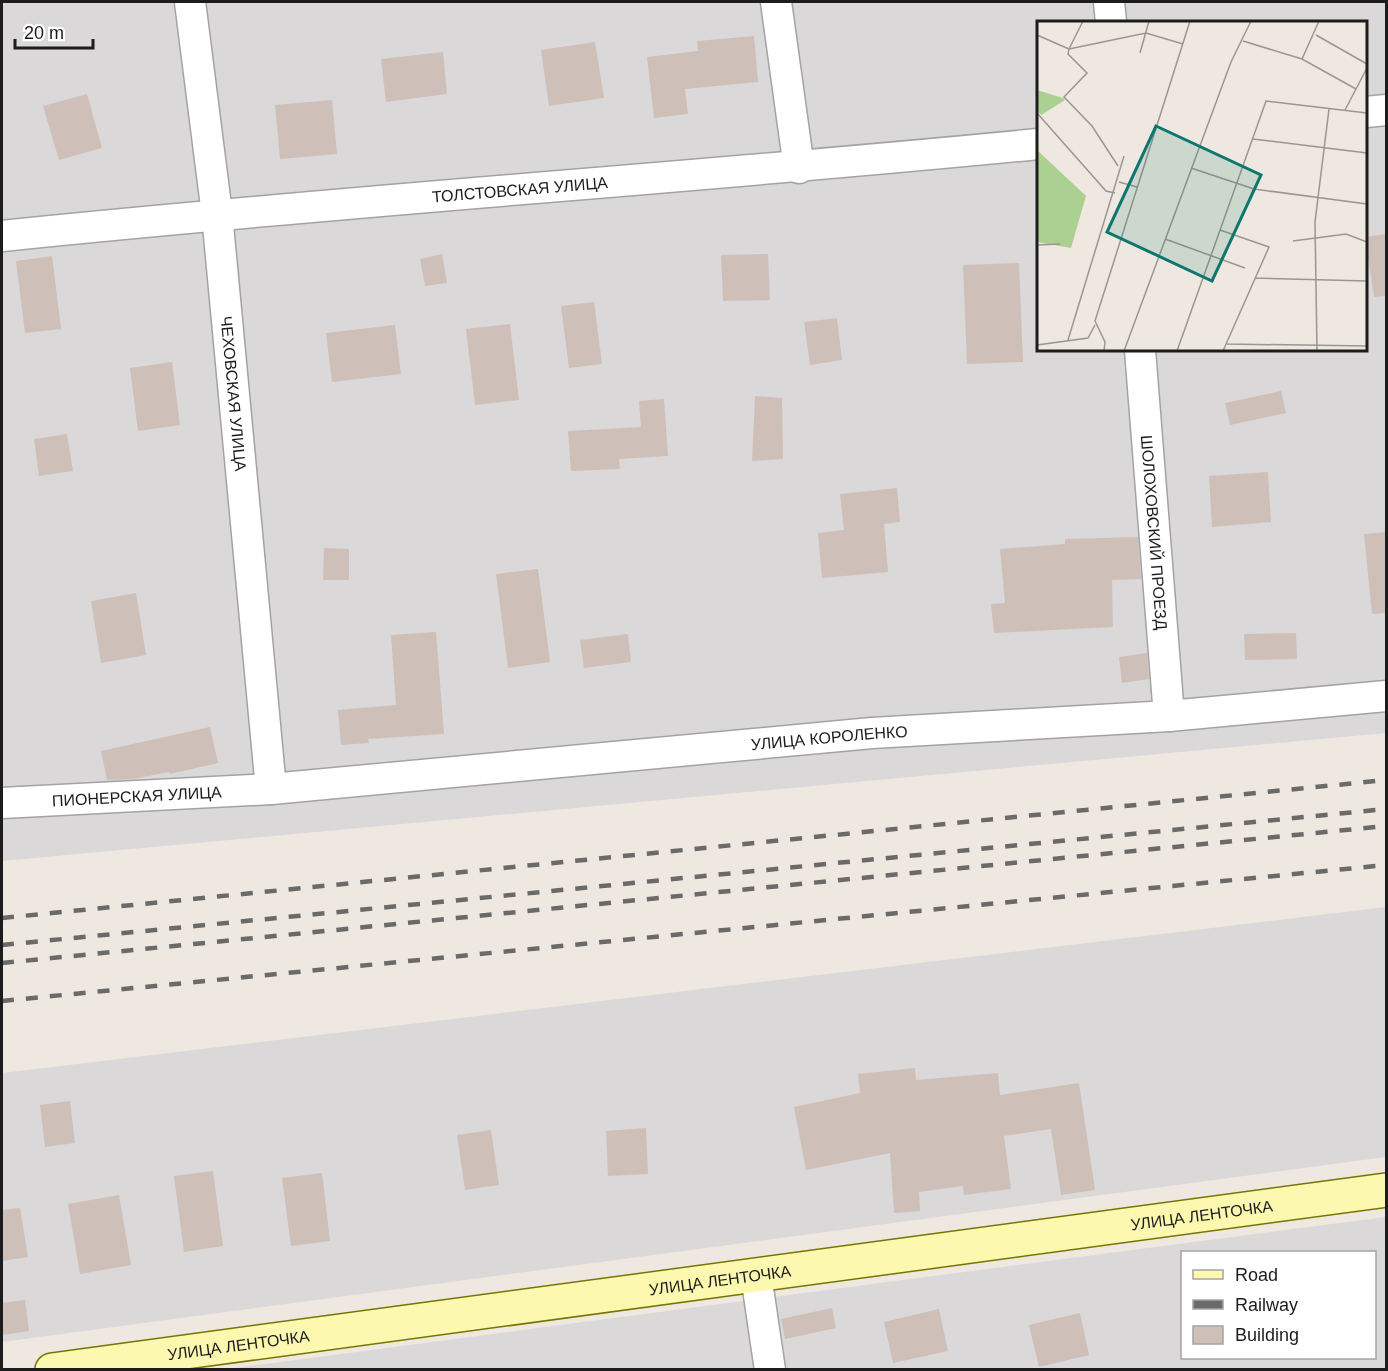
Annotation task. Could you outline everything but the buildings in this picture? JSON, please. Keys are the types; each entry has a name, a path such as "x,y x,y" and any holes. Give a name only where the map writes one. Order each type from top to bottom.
{"main road":[{"name":"УЛИЦА ЛЕНТОЧКА","path":"52,1370 1386,1190"}],"street":[{"name":"ЧЕХОВСКАЯ УЛИЦА","path":"190,2 217,214 271,789"},
{"path":"776,2 799,168"},
{"path":"1109,2 1111,21"},
{"path":"1367,112 1386,110"},
{"name":"ТОЛСТОВСКАЯ УЛИЦА","path":"2,236 217,214 799,168 1037,144"},
{"name":"ШОЛОХОВСКИЙ ПРОЕЗД","path":"1140,351 1169,716"},
{"name":"УЛИЦА КОРОЛЕНКО","path":"271,789 872,734 1169,716 1386,696"},
{"name":"ПИОНЕРСКАЯ УЛИЦА","path":"2,803 271,789"},
{"path":"756,1275 770,1370"}],"shaded area":[{"path":"2,2 1386,2 1386,733 2,861"},
{"path":"1386,907 1386,1157 2,1342 2,1073"},
{"path":"1386,1217 1386,1369 220,1370"}],"railway":[{"path":"2,918 1386,780"},
{"path":"2,945 1386,809"},
{"path":"2,963 1386,826"},
{"path":"2,1001 1386,865"}]}
